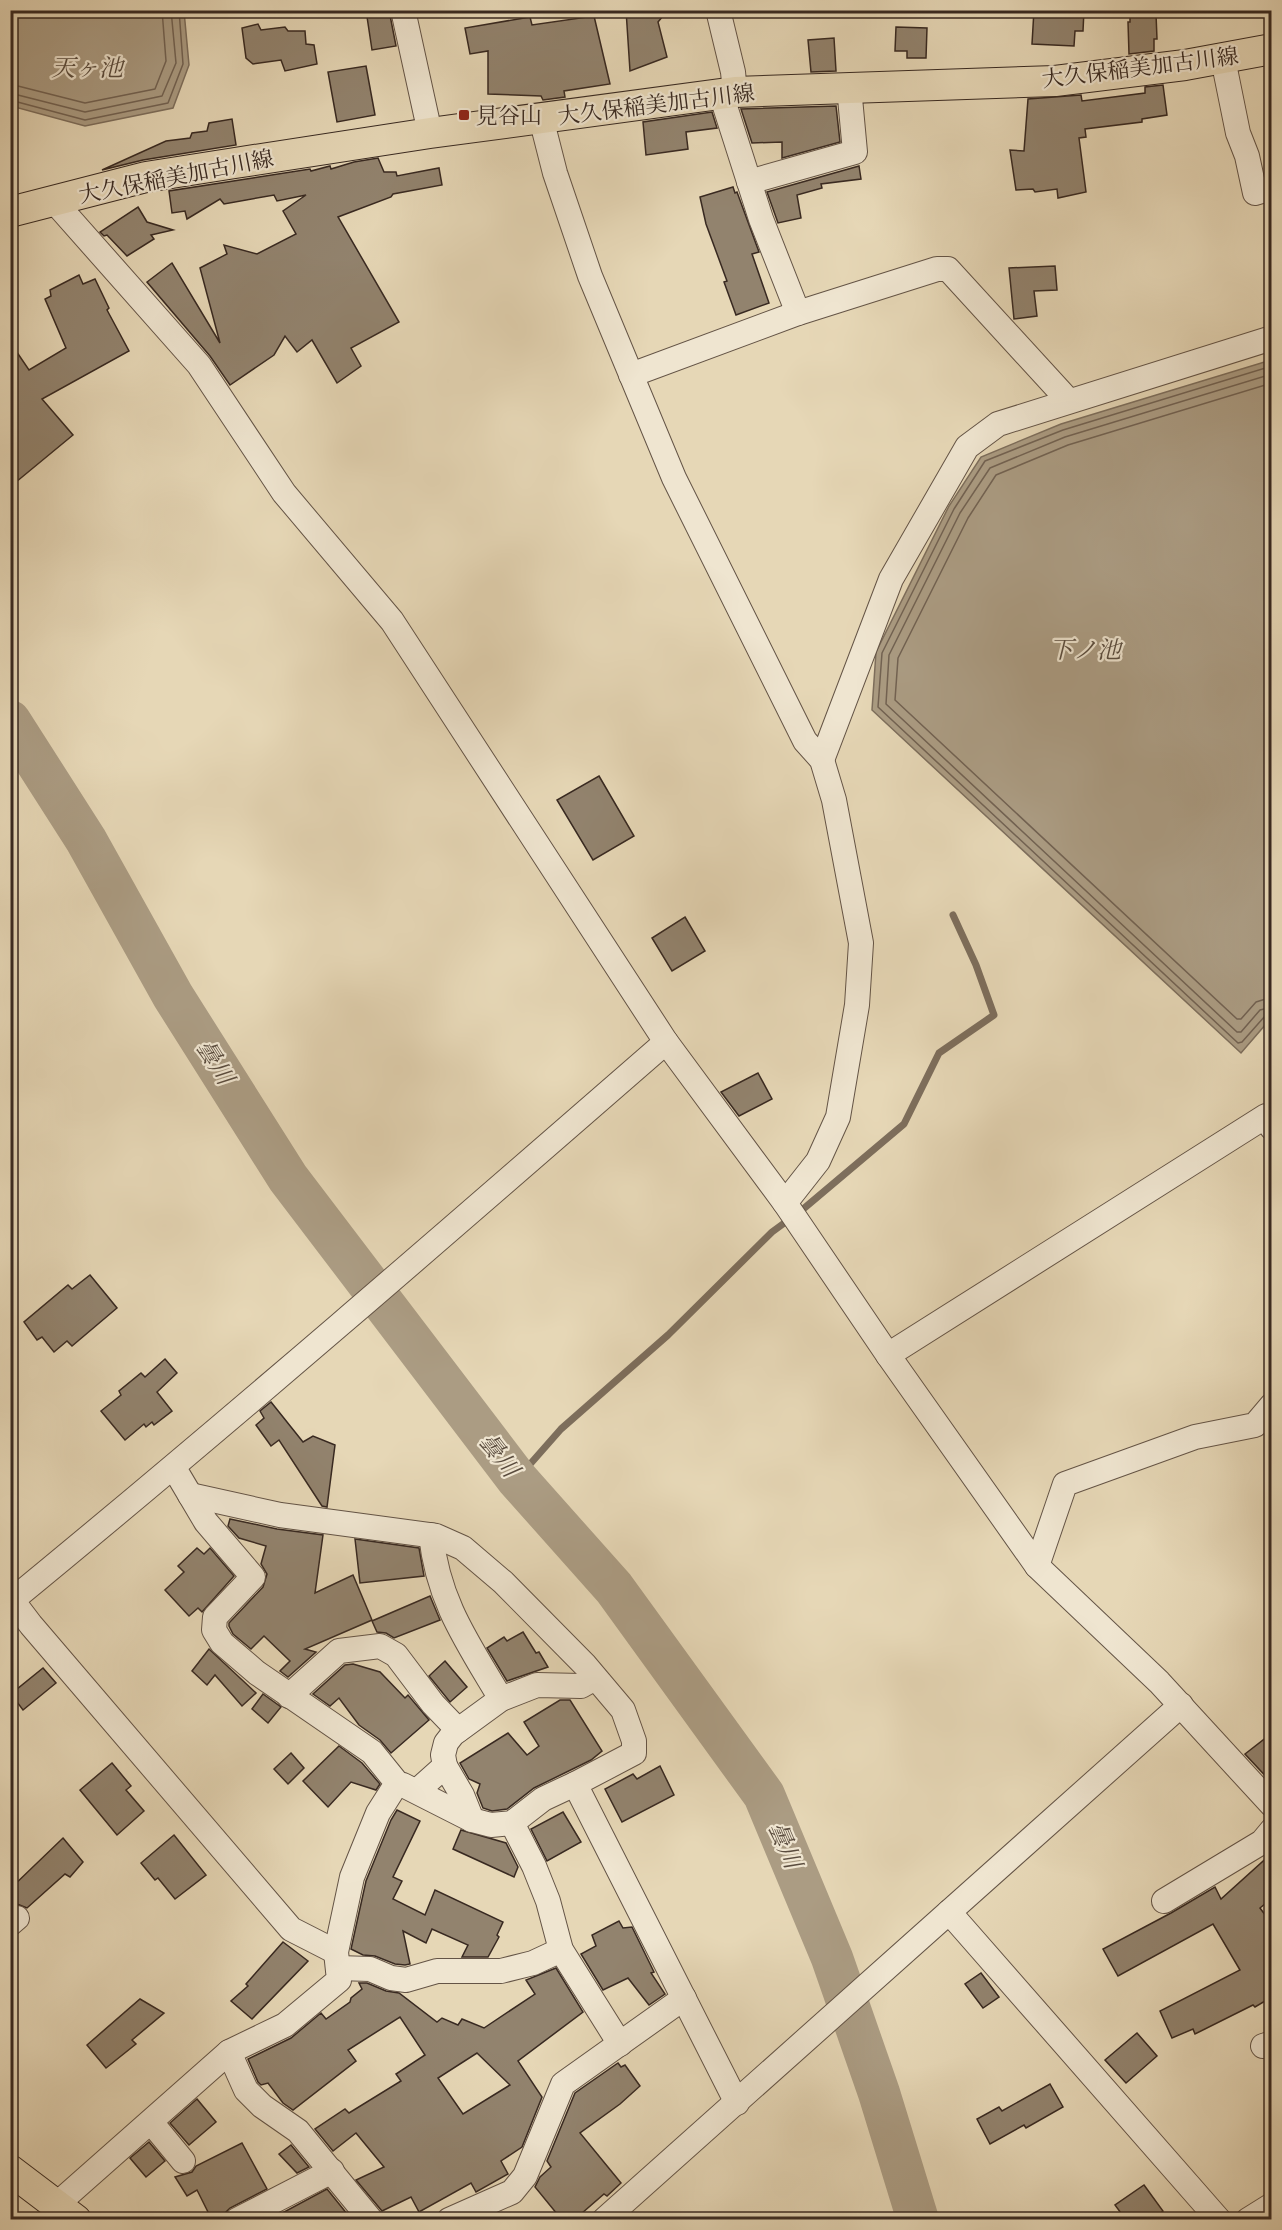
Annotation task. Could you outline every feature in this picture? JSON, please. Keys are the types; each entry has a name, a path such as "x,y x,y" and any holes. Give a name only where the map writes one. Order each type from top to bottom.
{"main road":[{"name":"大久保稲美加古川線","path":"10,212 146,177 430,133 728,93 1055,81 1185,65 1272,49"},
{"path":"10,2170 66,2212"}],"street":[{"path":"403,10 430,133"},
{"path":"718,10 733,72 728,93 749,182 798,313"},
{"path":"1223,59 1238,133 1247,156 1255,193 1272,188"},
{"path":"749,182 855,152 849,87"},
{"path":"541,118 555,173 590,276 674,478 805,741 822,760 834,800 861,943 857,1005 838,1117 818,1161 785,1203"},
{"path":"53,200 199,365 284,493 392,621 666,1042 785,1203 888,1355 1037,1566 1182,1705 1272,1805"},
{"path":"631,375 798,313 937,269 948,269 1068,400"},
{"path":"822,760 891,579 967,447 998,424 1068,400 1272,338"},
{"path":"561,1950 533,1963 501,1971 437,1971 406,1980 337,1960 291,1929 11,1601 174,1468 232,1415 408,1267 666,1042"},
{"path":"888,1355 1266,1116 1272,1128"},
{"path":"1037,1566 1065,1484 1195,1437 1255,1425 1272,1405"},
{"path":"174,1468 190,1495 206,1522 253,1577 215,1617 214,1629 222,1643 257,1673 372,1752 407,1787 472,1820 491,1825 512,1823 543,1799 634,1753 634,1741 623,1710 503,1582 463,1548 431,1535 280,1515 190,1495"},
{"path":"431,1535 433,1558 442,1592 453,1619 501,1699"},
{"path":"289,1696 339,1651 380,1646 396,1654 433,1704 458,1730"},
{"path":"472,1820 462,1795 445,1766 442,1755 446,1743 458,1730 501,1699 537,1685 581,1686 595,1678"},
{"path":"604,2220 1182,1705"},
{"path":"66,2212 151,2121 229,2052 285,2025 339,1980 337,1960 352,1877 378,1813 407,1787 445,1766"},
{"path":"575,1784 736,2103"},
{"path":"512,1823 534,1866 548,1901 561,1950 620,2044"},
{"path":"1164,1901 1262,1842 1272,1830"},
{"path":"949,1912 1220,2220"},
{"path":"449,2220 512,2192 525,2176 563,2084 684,1998"},
{"path":"229,2052 246,2090 262,2106 298,2131 371,2220"},
{"path":"151,2121 183,2161"},
{"path":"237,2220 332,2171"},
{"path":"1248,2220 1272,2205"}],"water":[{"name":"天ヶ池","path":"10,11 184,11 189,65 173,108 85,126 11,106"},
{"name":"下ノ池","path":"1271,360 1272,1017 1241,1053 872,710 876,652 949,506 981,457 1061,424"}],"building":[{"path":"366,10 389,10 396,46 372,50"},
{"path":"626,10 668,10 658,22 667,57 630,71"},
{"path":"1034,10 1084,10 1083,31 1075,31 1074,46 1032,44"},
{"path":"1156,14 1157,39 1154,39 1154,51 1129,54 1128,22 1130,22 1130,15"},
{"path":"594,16 610,84 564,91 565,97 543,100 541,96 488,94 488,51 470,54 465,28 530,17 532,25"},
{"path":"258,24 261,30 285,27 288,31 305,31 306,44 314,45 317,64 285,71 281,60 253,64 246,58 242,28"},
{"path":"896,27 927,28 926,58 907,58 907,51 895,51"},
{"path":"834,38 836,71 811,72 808,40"},
{"path":"366,66 375,115 337,122 328,72"},
{"path":"1163,85 1167,115 1142,119 1142,122 1085,129 1086,137 1079,138 1086,192 1058,198 1057,189 1035,192 1033,189 1016,190 1010,150 1024,151 1028,99 1081,95 1082,101 1145,93 1145,87"},
{"path":"836,106 840,142 782,158 782,142 752,143 741,109"},
{"path":"712,112 717,128 686,132 688,149 646,155 643,122"},
{"path":"232,119 236,145 143,160 102,170 166,141 190,138 192,133 207,131 209,123"},
{"path":"378,158 384,172 396,172 397,176 439,168 442,185 393,194 391,197 338,217 399,322 351,348 361,366 337,383 312,340 297,352 285,336 274,355 230,385 210,356 147,282 172,263 220,343 200,268 227,254 224,245 257,254 296,234 283,211 306,195 277,201 274,195 224,204 220,199 187,219 185,211 172,213 169,191 310,169 311,171 330,166 331,169"},
{"path":"859,166 861,179 821,184 822,188 797,195 801,218 778,223 767,192"},
{"path":"733,187 735,193 737,192 759,252 752,254 769,303 736,315 724,282 727,281 706,224 700,197"},
{"path":"138,207 147,222 173,230 151,235 154,239 127,256 107,235 104,236 100,232"},
{"path":"1055,266 1057,290 1034,291 1037,316 1014,319 1009,268"},
{"path":"79,275 83,284 95,279 109,308 107,310 129,351 42,399 73,435 10,487 10,342 29,370 66,348 45,299 51,296 50,290"},
{"path":"599,776 634,836 593,860 557,800"},
{"path":"685,917 705,951 672,971 652,938"},
{"path":"758,1073 772,1099 739,1116 721,1092"},
{"path":"90,1275 117,1308 72,1346 67,1341 54,1352 42,1337 37,1340 24,1322 68,1285 72,1289"},
{"path":"165,1359 177,1373 157,1392 172,1411 154,1425 152,1422 146,1427 144,1424 125,1440 101,1411 121,1395 119,1391 141,1373 145,1377"},
{"path":"271,1402 303,1442 313,1436 335,1445 327,1507 322,1506 279,1440 271,1446 256,1425 264,1418 260,1411"},
{"path":"230,1519 277,1529 323,1535 315,1593 353,1575 372,1620 305,1649 316,1652 288,1677 280,1671 290,1661 264,1636 251,1649 233,1634 229,1626 229,1623 263,1587 267,1574 261,1564 266,1546 239,1538 228,1526"},
{"path":"355,1539 419,1548 424,1576 360,1583"},
{"path":"197,1548 204,1554 210,1548 234,1576 202,1612 198,1608 189,1616 165,1590 184,1572 178,1566"},
{"path":"430,1596 440,1620 394,1638 386,1633 377,1632 372,1621"},
{"path":"523,1632 548,1667 507,1681 487,1648 504,1637 507,1641"},
{"path":"209,1649 256,1693 242,1706 215,1675 207,1685 192,1671"},
{"path":"445,1661 467,1687 450,1702 429,1676"},
{"path":"353,1664 380,1672 405,1698 408,1695 429,1720 391,1753 380,1740 359,1725 339,1698 330,1706 313,1694 345,1665"},
{"path":"43,1668 56,1683 23,1710 11,1694"},
{"path":"263,1694 281,1707 268,1723 252,1709"},
{"path":"560,1700 570,1700 602,1751 591,1760 534,1788 507,1809 492,1811 483,1808 477,1793 480,1784 469,1779 460,1763 508,1733 527,1755 539,1746 524,1722"},
{"path":"1272,1733 1272,1783 1245,1754"},
{"path":"339,1746 362,1763 380,1784 376,1790 351,1782 328,1807 303,1781"},
{"path":"291,1753 304,1768 288,1784 274,1769"},
{"path":"112,1763 131,1786 126,1790 144,1811 117,1835 80,1790"},
{"path":"660,1766 674,1795 622,1822 605,1789 633,1774 637,1779"},
{"path":"397,1810 420,1821 393,1877 402,1881 393,1899 425,1915 435,1890 503,1922 497,1935 499,1937 488,1957 462,1957 468,1945 432,1929 426,1943 403,1931 410,1964 395,1964 375,1956 363,1955 351,1949 366,1881"},
{"path":"563,1812 581,1842 547,1861 531,1829"},
{"path":"461,1830 506,1843 518,1867 514,1877 453,1849"},
{"path":"174,1835 206,1875 175,1899 158,1878 155,1880 141,1863"},
{"path":"63,1838 83,1862 70,1877 65,1874 27,1908 17,1904 10,1897 10,1889"},
{"path":"1272,1853 1272,1898 1260,1908 1272,1924 1272,1997 1195,2034 1193,2029 1172,2038 1160,2011 1240,1970 1213,1924 1118,1976 1103,1949 1215,1887 1221,1899"},
{"path":"619,1921 623,1928 632,1927 654,1972 651,1973 665,1994 649,2005 628,1978 603,1990 581,1954 596,1946 592,1935"},
{"path":"283,1942 308,1961 252,2019 231,2001 248,1986 246,1984"},
{"path":"556,1968 583,2012 518,2061 542,2097 522,2147 501,2161 508,2174 476,2192 471,2183 419,2212 411,2197 382,2211 356,2180 384,2167 356,2133 333,2151 315,2129 345,2109 349,2113 401,2081 396,2074 425,2055 400,2017 348,2050 356,2061 293,2110 283,2103 268,2083 261,2085 258,2082 248,2059 291,2038 321,2013 326,2019 350,2002 351,1998 362,1989 359,1983 367,1983 386,1991 399,1993 437,2022 442,2018 458,2025 462,2019 484,2028 535,1994 526,1980","holes":["477,2053 510,2085 463,2114 438,2078"]},
{"path":"981,1973 999,1997 983,2008 965,1984"},
{"path":"140,1999 164,2013 132,2040 136,2044 106,2068 87,2045"},
{"path":"1137,2033 1157,2056 1126,2083 1105,2060"},
{"path":"618,2063 621,2067 625,2065 640,2086 620,2104 580,2133 621,2183 607,2196 604,2194 574,2220 562,2220 535,2187 540,2177 551,2167 547,2161 575,2093"},
{"path":"1050,2084 1063,2107 1026,2128 1024,2125 990,2144 977,2119 999,2107 1002,2111"},
{"path":"197,2099 216,2122 189,2145 170,2123"},
{"path":"149,2142 165,2161 146,2177 130,2158"},
{"path":"242,2143 267,2189 230,2208 223,2220 212,2220 197,2190 187,2196 175,2177 192,2172 196,2166"},
{"path":"291,2145 309,2167 297,2173 279,2154"},
{"path":"1144,2185 1163,2211 1151,2220 1126,2220 1115,2205"},
{"path":"327,2189 352,2220 288,2220 284,2212"}],"waterway":[{"name":"曇川","path":"10,721 86,840 173,996 288,1178 517,1479 614,1588 764,1795 832,1958 879,2093 918,2220"},
{"path":"517,1479 561,1429 668,1335 772,1232 802,1210 904,1124 939,1053 994,1015 976,965 953,915"}],"place":[{"name":"見谷山","path":"464,115"}]}
